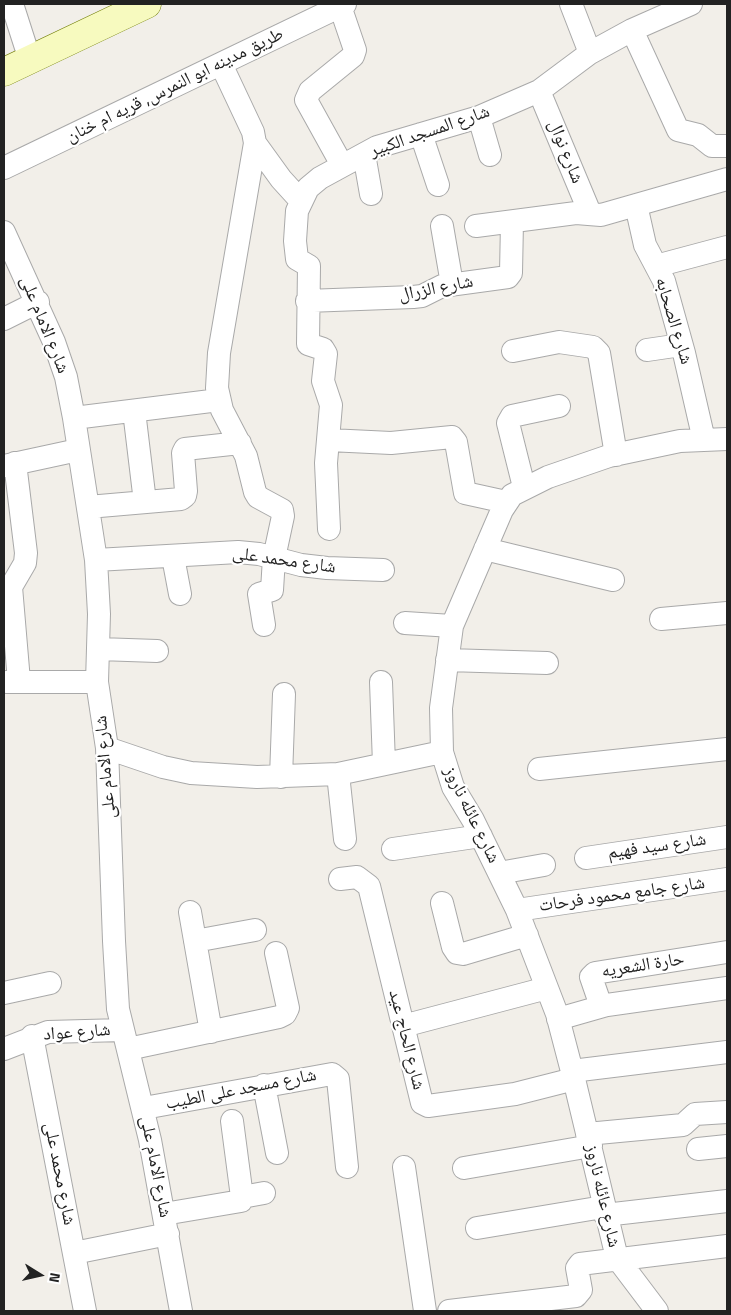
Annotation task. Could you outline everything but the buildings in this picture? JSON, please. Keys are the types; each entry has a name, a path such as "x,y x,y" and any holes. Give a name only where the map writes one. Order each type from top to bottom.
{"street":[{"path":"12,4 30,60"},
{"path":"4,72 147,4"},
{"path":"571,4 590,53"},
{"name":"شارع المسجد الكبير","path":"329,529 326,463 331,405 323,381 326,354 323,349 308,344 307,301 310,266 297,259 294,241 294,226 301,201 308,188 320,178 377,147 479,117 540,91 590,53 632,30 691,4"},
{"path":"342,166 306,100 310,91 353,56 355,50 343,5"},
{"name":"طريق مدينه ابو النمرس, قريه ام خنان","path":"4,168 343,5"},
{"path":"632,30 678,130 698,135 712,146 727,146"},
{"path":"221,64 253,132 255,143 219,354 219,400 230,426 240,443 258,497 282,510 283,516 274,558 272,590 260,594 264,625"},
{"name":"شارع نوال","path":"540,91 590,213"},
{"path":"479,117 490,155"},
{"path":"421,134 438,185"},
{"path":"255,143 301,201"},
{"path":"364,154 371,194"},
{"path":"476,226 576,213 601,215 727,179"},
{"name":"شارع الصحابه","path":"636,204 645,245 664,281 704,440"},
{"name":"شارع الزرال","path":"307,301 422,296 442,286 508,277 511,273 512,222"},
{"path":"442,226 452,284"},
{"name":"شارع الامام على","path":"4,232 38,302 66,377 74,418 96,560 99,649 97,682 107,748 116,983 125,1040 144,1108 181,1311"},
{"path":"656,266 727,247"},
{"path":"4,319 38,302"},
{"path":"513,351 559,342 594,347 599,353 616,455"},
{"path":"648,350 681,345"},
{"path":"74,418 219,400"},
{"path":"524,487 508,422 512,416 559,406"},
{"path":"134,411 145,502"},
{"path":"329,440 391,443 452,437 456,442 465,492 506,502"},
{"name":"شارع عائله ناروز","path":"657,1311 616,1258 589,1140 558,1019 517,910 481,836 454,788 442,752 441,708 452,626 506,502 512,495 524,487 616,455 680,441 727,439"},
{"path":"88,507 181,499 185,496 183,453 185,449 240,443"},
{"path":"78,450 9,465 26,553 24,563 11,587 11,682 97,682"},
{"path":"485,549 613,580"},
{"name":"شارع محمد على","path":"96,560 238,552 301,565 383,570"},
{"path":"173,557 180,594"},
{"path":"661,619 727,613"},
{"path":"405,624 452,626"},
{"path":"99,649 157,651"},
{"path":"447,660 547,663"},
{"path":"381,682 384,764"},
{"path":"281,777 284,694"},
{"path":"107,748 163,767 191,773 281,777 338,774 442,752"},
{"path":"539,769 727,748"},
{"path":"338,774 345,839"},
{"path":"393,849 481,836"},
{"name":"شارع سيد فهيم","path":"586,858 727,837"},
{"path":"498,873 544,865"},
{"name":"شارع الحاج عيد","path":"340,879 357,877 369,886 422,1103 425,1105 515,1094 573,1075"},
{"name":"شارع جامع محمود فرحات","path":"517,910 727,879"},
{"path":"442,903 453,947 457,953 463,954 527,935"},
{"path":"190,912 211,1032"},
{"path":"195,941 255,930"},
{"name":"حارة الشعريه","path":"602,1006 592,977 595,973 727,952"},
{"name":"شارع عواد","path":"4,1049 32,1036 66,1030 125,1040 211,1032 279,1017 285,1014 288,1008 276,953"},
{"path":"4,993 50,983"},
{"path":"402,1026 547,988"},
{"name":"حارة الشعريه","path":"558,1019 602,1006 727,988"},
{"name":"شارع محمد على","path":"32,1036 85,1311"},
{"path":"573,1075 727,1052"},
{"name":"شارع مسجد على الطيب","path":"144,1108 329,1073 338,1079 347,1167"},
{"path":"264,1085 277,1153"},
{"path":"464,1168 589,1140 683,1125 695,1114 727,1112"},
{"path":"74,1253 239,1202 253,1195 232,1121"},
{"path":"698,1149 727,1146"},
{"path":"404,1167 425,1311"},
{"path":"477,1228 604,1211 727,1201"},
{"path":"449,1311 576,1296 581,1290 577,1268 580,1264 616,1258 727,1246"}]}
